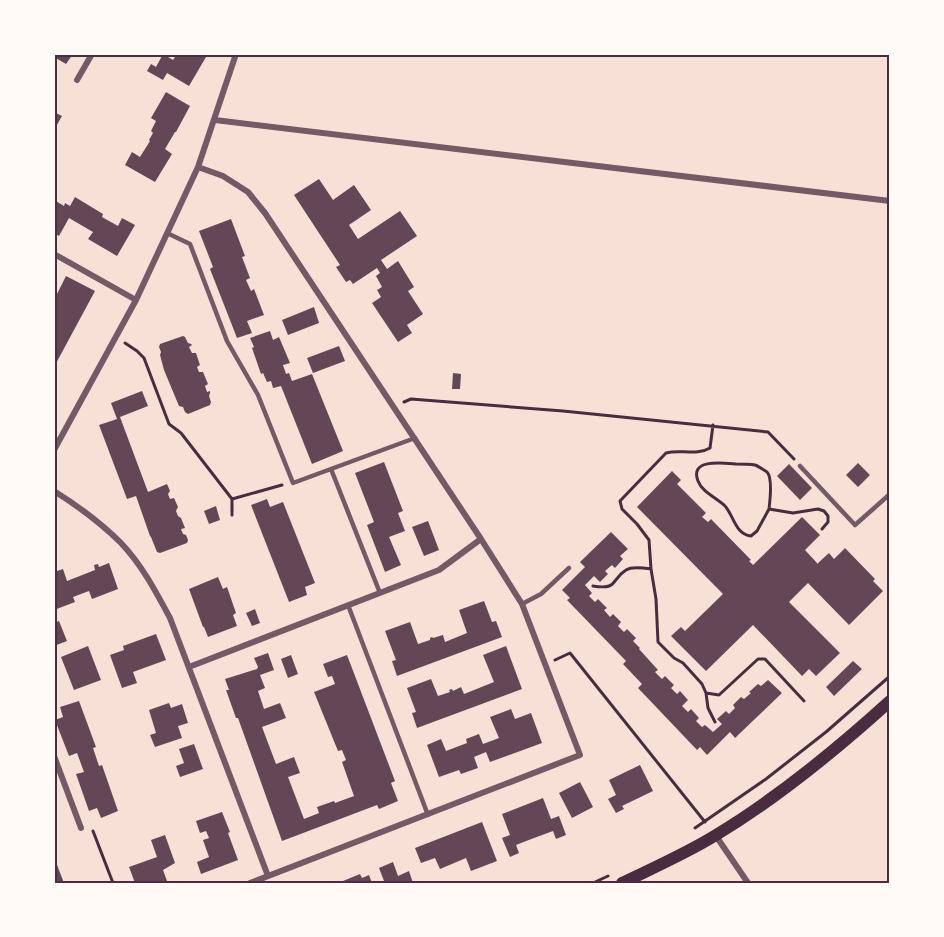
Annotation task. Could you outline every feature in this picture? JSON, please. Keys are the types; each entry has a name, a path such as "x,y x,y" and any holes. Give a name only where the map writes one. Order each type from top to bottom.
{"main road":[{"path":"622,883 716,836 841,745 890,701"}],"street":[{"path":"77,80 92,54"},
{"path":"54,450 136,300 198,167 236,54"},
{"path":"215,120 890,201"},
{"path":"198,167 223,176 248,192 265,213 482,539 522,604 580,755 250,883"},
{"path":"54,254 136,300"},
{"path":"54,491 81,508 121,544 148,578 170,618 268,876"},
{"path":"189,667 439,570 482,539"},
{"path":"54,756 81,828"},
{"path":"716,836 748,883"}],"lane":[{"path":"167,233 190,244 227,342 258,395 293,483 415,438"},
{"path":"801,466 855,525 890,494"},
{"path":"331,470 380,593"},
{"path":"522,604 541,594 568,568"},
{"path":"348,605 428,815"}],"path":[{"path":"116,338 144,358 169,424 181,433 232,499 232,515"},
{"path":"394,406 411,399 563,411 768,432 801,466"},
{"path":"712,425 710,448 705,451 666,453 620,501 622,509 637,524 648,540 656,599 658,642 674,658 683,663 702,684 708,708 715,722"},
{"path":"712,463 755,465 767,472 770,477 770,509 757,531 751,536 745,535 739,531 730,511 702,488 696,474 698,470 704,464 712,463"},
{"path":"232,499 293,483"},
{"path":"770,509 793,513 818,509 824,511 828,516 828,522 822,530"},
{"path":"593,586 603,588 612,586 625,570 631,568 651,568"},
{"path":"546,665 570,653 716,836"},
{"path":"706,693 719,695 758,659 765,659 804,701"},
{"path":"687,834 766,779 826,732 890,676"},
{"path":"81,828 93,831 113,883"},
{"path":"593,883 614,872"}],"building":[{"path":"54,54 73,54 66,64 54,57"},
{"path":"163,54 173,60 177,54 203,54 206,57 189,86 167,73 163,80 147,71 151,64 156,67"},
{"path":"166,92 190,106 165,149 172,154 155,182 125,165 132,152 140,157 150,141 153,133 151,131 156,121 151,118"},
{"path":"54,112 62,116 54,130"},
{"path":"319,179 333,200 354,185 371,210 349,225 358,239 400,211 417,236 381,260 387,269 398,261 414,287 408,291 423,314 407,325 412,333 398,342 372,303 381,297 377,290 382,287 376,276 380,273 377,268 353,284 350,280 346,282 336,267 340,265 294,195"},
{"path":"75,197 118,226 122,218 135,225 117,256 88,239 93,232 69,218 59,236 54,233 54,200 64,206 65,203 70,206"},
{"path":"231,219 245,256 242,257 250,278 246,280 251,291 254,289 264,315 247,321 252,333 237,338 210,269 213,267 199,231"},
{"path":"66,276 95,291 54,367 54,300"},
{"path":"314,307 319,323 288,335 282,320"},
{"path":"270,331 273,340 279,337 290,363 283,365 292,381 312,374 343,451 312,464 281,386 273,388 271,381 267,382 263,373 261,374 252,348 254,347 250,338"},
{"path":"183,336 192,345 189,347 192,353 196,353 200,365 197,367 199,372 203,372 208,384 205,386 207,392 210,391 211,402 210,405 188,414 183,407 179,406 164,370 159,347 160,344"},
{"path":"339,346 345,361 313,373 307,358"},
{"path":"453,373 461,374 460,389 452,389"},
{"path":"142,391 148,406 120,417 148,492 167,484 170,499 174,498 178,507 176,511 185,528 181,529 188,540 187,543 160,553 157,552 150,536 136,496 127,499 99,425 117,419 111,403"},
{"path":"384,462 403,511 398,513 405,531 389,537 401,565 385,572 367,525 374,522 355,473"},
{"path":"858,463 870,475 858,487 846,475"},
{"path":"789,464 812,488 800,500 777,476"},
{"path":"672,471 681,480 677,484 706,513 702,517 708,522 711,519 751,560 749,561 753,565 802,517 820,535 805,550 817,564 829,553 834,559 845,548 875,579 873,581 883,591 849,625 808,583 789,602 840,653 816,676 809,669 802,676 753,625 706,671 671,636 681,627 685,631 723,594 637,507"},
{"path":"267,499 270,507 283,502 315,583 305,587 307,595 289,602 251,505"},
{"path":"216,506 220,520 209,524 204,511"},
{"path":"428,521 439,550 424,556 412,527"},
{"path":"611,532 628,549 620,556 623,559 615,568 612,565 605,571 608,574 600,582 594,576 585,585 592,593 589,596 595,602 598,599 607,608 604,610 610,617 613,614 621,622 618,626 624,632 627,629 636,638 633,641 658,670 655,672 662,679 665,676 674,685 671,688 677,694 680,691 688,700 682,706 688,712 691,709 699,718 696,721 702,727 705,725 713,732 722,724 717,719 726,711 729,714 735,708 733,705 741,697 744,699 758,684 761,686 768,680 782,693 735,738 730,732 707,755 700,747 697,750 638,688 642,684 623,664 626,661 567,600 570,598 562,590 585,567 580,562"},
{"path":"109,563 118,589 92,599 89,591 73,597 75,602 54,610 54,572 63,569 67,581 95,570 94,565 98,564 99,567"},
{"path":"218,577 223,589 227,587 236,613 233,615 237,626 208,637 189,589"},
{"path":"484,601 492,622 496,621 502,637 397,676 392,661 396,660 385,631 410,622 418,644 432,637 443,635 445,642 467,633 459,610"},
{"path":"255,609 260,623 252,626 246,613"},
{"path":"59,621 67,641 54,646 54,623"},
{"path":"156,634 166,660 133,672 137,683 122,688 110,655 124,650 123,646"},
{"path":"88,646 101,680 74,690 61,657"},
{"path":"506,646 522,689 417,728 412,713 416,712 407,688 431,679 438,696 461,687 464,694 494,682 483,655"},
{"path":"268,653 274,670 260,675 265,688 258,691 264,709 280,703 286,718 262,727 276,764 294,757 300,773 288,777 304,819 319,813 317,807 354,796 342,762 346,760 342,750 338,751 314,692 335,684 332,676 328,677 323,664 347,655 395,781 391,783 398,801 379,809 377,805 282,841 226,690 229,690 225,679 257,669 254,658"},
{"path":"291,655 298,674 288,678 281,659"},
{"path":"853,661 862,669 834,696 826,687"},
{"path":"79,701 96,747 93,748 99,766 102,765 118,811 101,818 97,808 89,811 76,774 84,772 77,753 69,756 55,720 63,717 60,707"},
{"path":"169,703 171,708 182,704 188,723 178,726 182,738 155,747 150,735 156,733 149,710"},
{"path":"511,709 515,719 531,713 542,743 490,762 486,752 474,757 478,768 461,774 459,770 439,777 427,745 441,739 446,751 467,743 466,739 479,734 483,744 499,738 490,717"},
{"path":"194,744 203,769 180,777 176,766 184,763 179,749"},
{"path":"640,765 653,791 622,806 624,809 616,813 608,799 616,795 609,780"},
{"path":"580,782 593,807 572,818 559,793"},
{"path":"543,798 551,819 559,816 566,835 556,839 553,831 516,845 519,853 510,857 502,838 510,835 502,814"},
{"path":"222,812 238,860 201,874 197,862 209,857 203,840 209,838 206,831 200,833 196,821"},
{"path":"482,822 497,861 471,871 466,858 440,869 435,858 421,863 415,848"},
{"path":"165,835 175,863 163,870 167,881 135,883 129,867 157,857 151,840"},
{"path":"54,857 64,883 54,883"},
{"path":"393,862 398,876 409,871 413,883 379,883 384,881 379,868"},
{"path":"360,874 362,878 369,875 372,883 338,883"}]}
